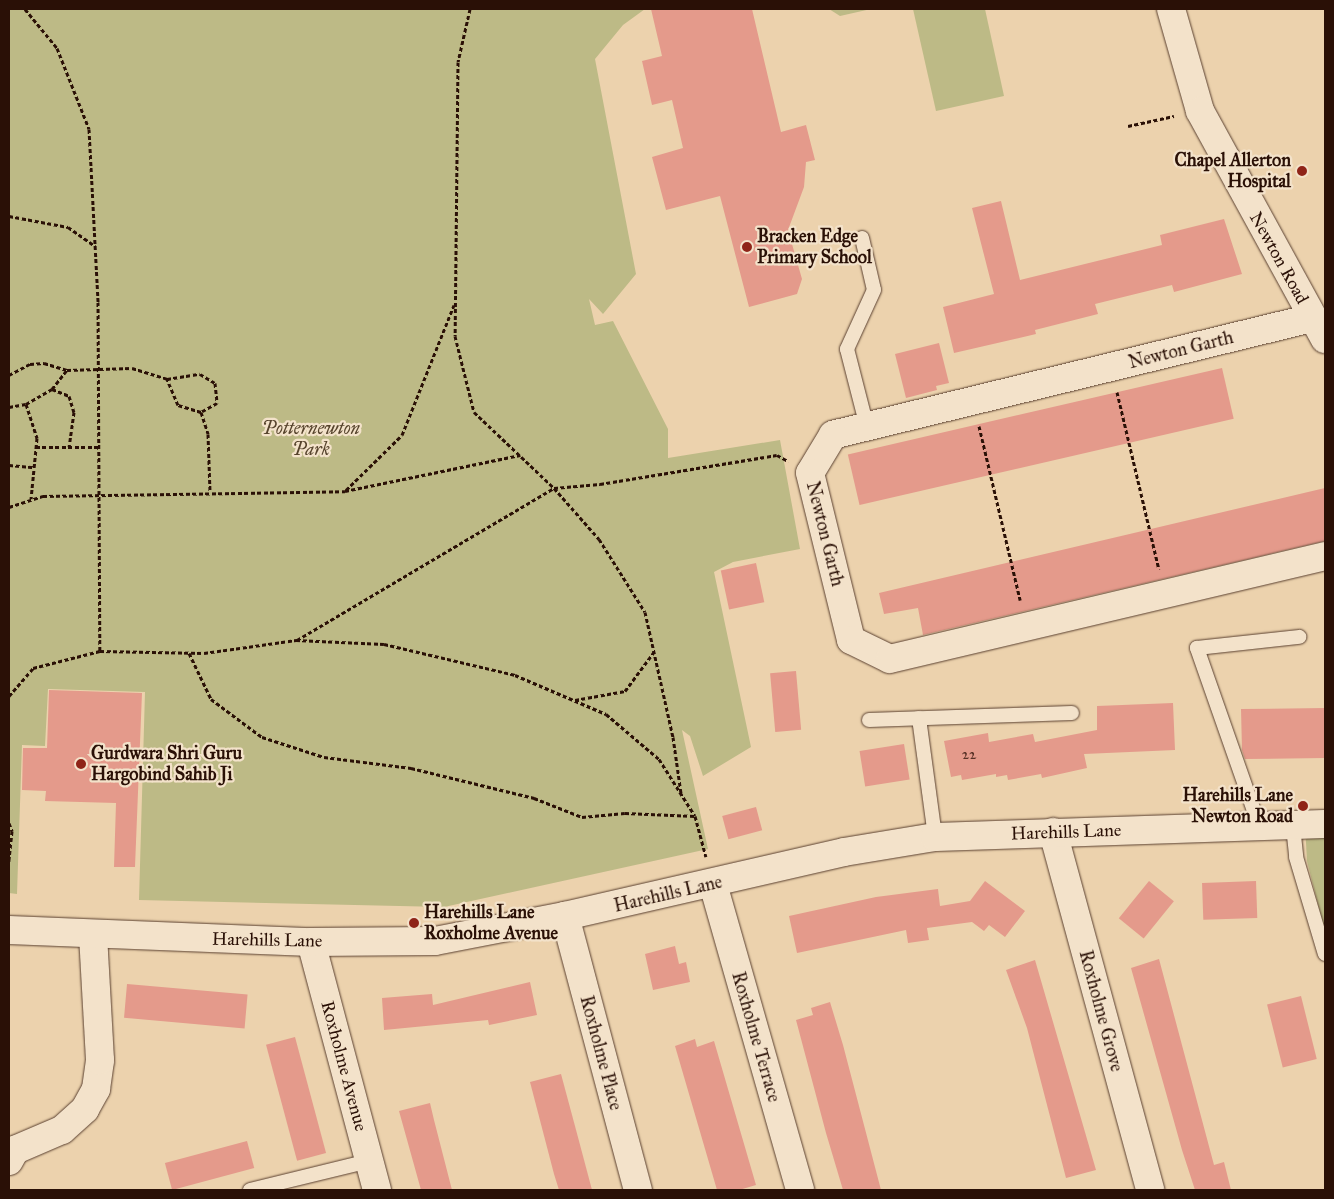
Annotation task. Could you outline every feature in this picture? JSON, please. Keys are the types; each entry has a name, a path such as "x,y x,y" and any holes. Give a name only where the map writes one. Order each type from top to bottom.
{"street":[{"name":"Newton Road","path":"1172,9 1200,111 1319,329"},
{"name":"Newton Garth","path":"1319,329 1111,367 833,435 810,473 851,640 890,660 1325,556"},
{"name":"Harehills Lane","path":"9,930 312,942 435,942 713,884 844,852 935,838 1053,832 1260,828 1325,824"},
{"name":"Roxholme Grove","path":"1053,832 1150,1190"},
{"name":"Roxholme Terrace","path":"713,884 800,1190"},
{"name":"Roxholme Place","path":"565,916 638,1190"},
{"path":"9,1161 15,1150 62,1130 85,1109 96,1089 100,1060 93,934"},
{"name":"Roxholme Avenue","path":"312,942 377,1190"}],"lane":[{"path":"862,238 874,290 847,349 867,427"},
{"path":"1260,828 1197,648 1298,636"},
{"path":"869,720 1072,713"},
{"path":"920,718 935,838"},
{"path":"1293,826 1296,857 1325,954"},
{"path":"250,1190 369,1161"}],"path":[{"path":"25,9 57,48 89,129 95,246 98,368 100,652"},
{"path":"470,9 458,62 455,336 474,412 554,488 599,539 645,612 673,737 680,793"},
{"path":"1128,126 1160,118"},
{"path":"9,216 68,227 95,246"},
{"path":"345,491 402,435 455,303"},
{"path":"9,375 30,364 44,364 67,370 132,368 167,379 200,374 215,383 217,403 201,412 178,405 167,379"},
{"path":"1111,367 1165,594"},
{"path":"9,407 26,404 52,390 67,370"},
{"path":"52,390 69,396 74,412 69,447"},
{"path":"973,401 1026,627"},
{"path":"26,404 37,438 31,500"},
{"path":"201,412 208,434 210,492"},
{"path":"36,448 99,447"},
{"path":"9,507 43,496 345,491 520,455"},
{"path":"296,640 554,488 600,484 777,456 810,473"},
{"path":"9,465 34,467"},
{"path":"9,696 33,668 100,652 189,653 296,640 384,644 515,675 606,714 651,752 695,816 713,884"},
{"path":"574,701 625,691 654,651"},
{"path":"189,653 212,699 262,737 324,757 411,768 525,795 582,817 625,813 695,816"},
{"path":"9,822 12,831 9,862"}],"green space":[{"name":"Potternewton Park","path":"9,9 645,9 623,25 595,59 636,274 603,314 589,299 595,325 613,321 668,429 668,458 780,440 800,549 733,562 714,572 751,747 703,776 690,736 682,730 708,849 444,907 139,900 145,692 48,689 45,746 22,745 17,894 9,893"},
{"path":"829,9 871,9 840,16"},
{"path":"913,9 985,9 1004,96 936,111"},
{"path":"1325,824 1325,932 1307,861 1305,825"}],"building":[{"path":"651,9 752,9 781,132 806,125 815,160 806,162 804,187 788,230 802,279 797,294 749,307 720,196 666,210 652,157 683,148 672,100 652,105 642,61 662,56"},
{"path":"1001,201 1020,280 1162,245 1160,235 1224,219 1242,274 1174,292 1172,285 1095,304 1098,314 1035,330 1036,334 954,353 943,307 994,294 972,208"},
{"path":"939,343 949,383 936,386 937,390 906,398 895,354"},
{"path":"1222,368 1234,419 860,505 848,454"},
{"path":"1325,488 1325,541 923,635 918,608 884,614 879,593"},
{"path":"756,563 764,602 729,610 721,570"},
{"path":"796,671 801,730 775,732 770,673"},
{"name":"Gurdwara Shri Guru Hargobind Sahib Ji","path":"49,690 142,693 135,867 114,867 116,803 45,801 46,791 22,790 23,748 47,748"},
{"path":"1173,703 1175,750 1084,754 1087,768 1042,778 1041,774 1008,780 1007,775 996,777 996,774 962,780 961,775 951,777 944,741 988,733 989,742 1033,734 1035,742 1097,730 1097,706"},
{"path":"1325,708 1325,758 1245,759 1242,750 1241,709"},
{"path":"904,744 910,780 865,787 860,751"},
{"path":"756,807 762,830 728,839 722,816"},
{"path":"985,881 1025,911 1005,937 989,925 984,931 972,922 927,928 929,940 908,943 906,930 797,953 789,916 876,897 938,889 940,906 970,901"},
{"path":"1149,881 1174,901 1144,938 1119,918"},
{"path":"1256,881 1257,918 1203,920 1202,883"},
{"path":"675,946 679,964 686,962 690,982 653,990 645,954"},
{"path":"1159,959 1214,1165 1224,1162 1231,1190 1195,1190 1182,1150 1131,968"},
{"path":"1035,960 1096,1170 1066,1178 1027,1028 1006,970"},
{"path":"530,982 537,1015 489,1025 488,1020 384,1030 382,998 432,994 433,1005"},
{"path":"127,984 248,995 245,1028 124,1018"},
{"path":"1301,996 1317,1059 1283,1068 1267,1004"},
{"path":"830,1002 881,1190 843,1190 826,1133 796,1020 813,1015 811,1008"},
{"path":"295,1037 326,1153 297,1161 266,1045"},
{"path":"695,1039 697,1047 714,1041 756,1185 739,1190 717,1190 675,1046"},
{"path":"561,1074 592,1190 559,1190 554,1174 530,1082"},
{"path":"430,1103 452,1190 421,1190 399,1111"},
{"path":"247,1141 254,1168 172,1190 165,1163"}],"place":[{"name":"Chapel Allerton Hospital","path":"1302,171"},
{"name":"Bracken Edge Primary School","path":"747,247"},
{"name":"Gurdwara Shri Guru Hargobind Sahib Ji","path":"81,764"},
{"name":"Harehills Lane Newton Road","path":"1303,806"},
{"name":"Harehills Lane Roxholme Avenue","path":"414,923"}]}
